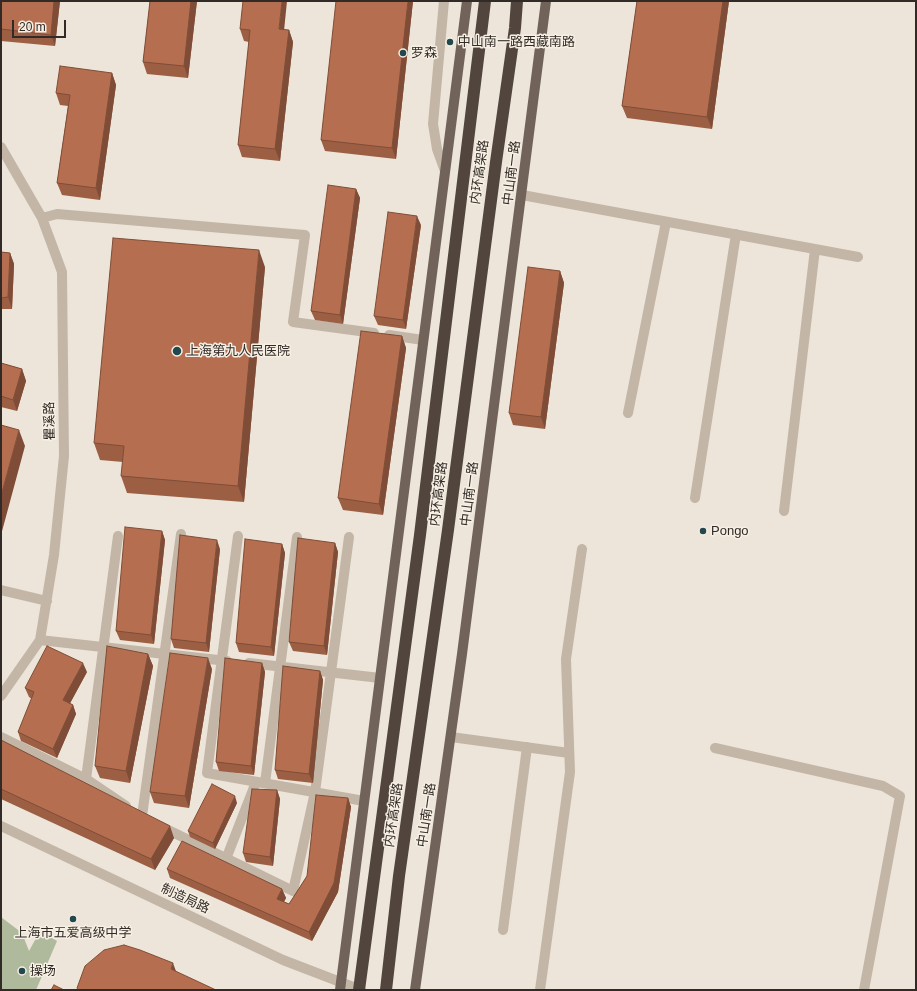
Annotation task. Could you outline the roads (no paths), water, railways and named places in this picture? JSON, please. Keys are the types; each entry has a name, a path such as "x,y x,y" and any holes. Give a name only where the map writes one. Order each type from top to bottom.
{"highway":[{"name":"内环高架路","path":"360,990 426,488 486,1"},
{"name":"内环高架路","path":"386,990 399,876 448,530 515,28 517,1"}],"main road":[{"path":"340,986 467,1"},
{"name":"中山南一路","path":"415,990 451,737 546,1"}],"street":[{"path":"444,1 433,124 437,149 445,171"},
{"name":"瞿溪路","path":"1,147 42,218 62,272 64,456 54,555 40,640 1,696"},
{"path":"522,195 858,257"},
{"path":"42,218 57,214 305,235 293,322 423,340"},
{"path":"628,413 666,222"},
{"path":"695,498 736,234"},
{"path":"784,511 815,249"},
{"path":"142,816 181,534"},
{"path":"86,779 118,536"},
{"path":"238,536 207,773 364,801"},
{"path":"226,859 260,782 280,667 297,536"},
{"path":"1,737 86,779 142,816 294,892 314,792 349,536"},
{"path":"540,990 570,772 566,660 582,549"},
{"path":"1,590 47,601"},
{"path":"40,640 380,678"},
{"path":"451,737 569,753"},
{"path":"502,930 527,747"},
{"path":"715,748 883,786 900,796 864,990"},
{"name":"制造局路","path":"1,826 283,960 340,986 360,990"}],"place":[{"name":"中山南一路西藏南路","path":"450,42"},
{"name":"罗森","path":"403,53"},
{"name":"上海第九人民医院","path":"177,351"},
{"name":"Pongo","path":"703,531"},
{"name":"上海市五爱高级中学","path":"73,919"},
{"name":"操场","path":"22,971"}]}
